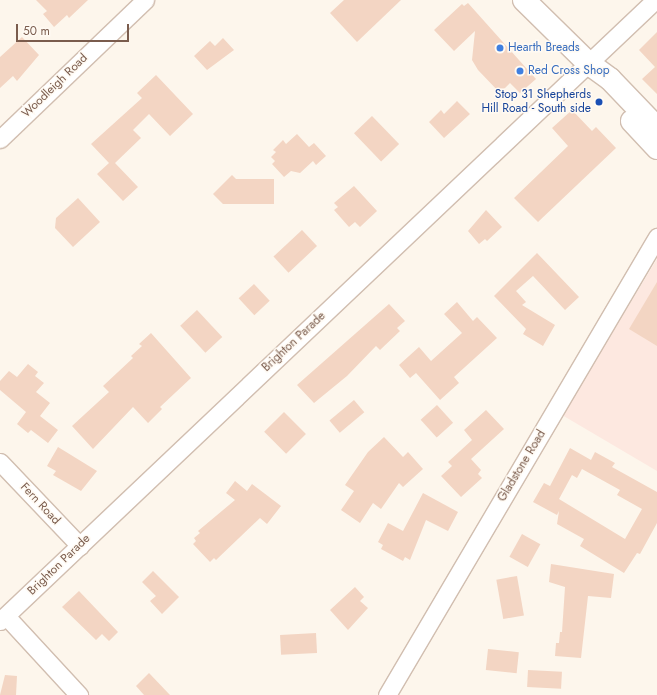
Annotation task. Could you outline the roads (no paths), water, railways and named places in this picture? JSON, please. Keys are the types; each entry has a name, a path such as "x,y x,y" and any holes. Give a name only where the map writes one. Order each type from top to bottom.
{"main road":[{"path":"524,0 588,63 610,79 657,128"},
{"path":"588,63 602,89 657,148"}],"street":[{"name":"Woodleigh Road","path":"0,139 145,0"},
{"name":"Brighton Parade","path":"3,619 655,0"},
{"name":"Gladstone Road","path":"387,695 657,237"},
{"name":"Fern Road","path":"0,462 80,546"},
{"path":"3,619 79,695"}],"place":[{"name":"Hearth Breads","path":"500,48"},
{"name":"Red Cross Shop","path":"520,71"},
{"name":"Stop 31 Shepherds Hill Road - South side","path":"599,102"}]}
